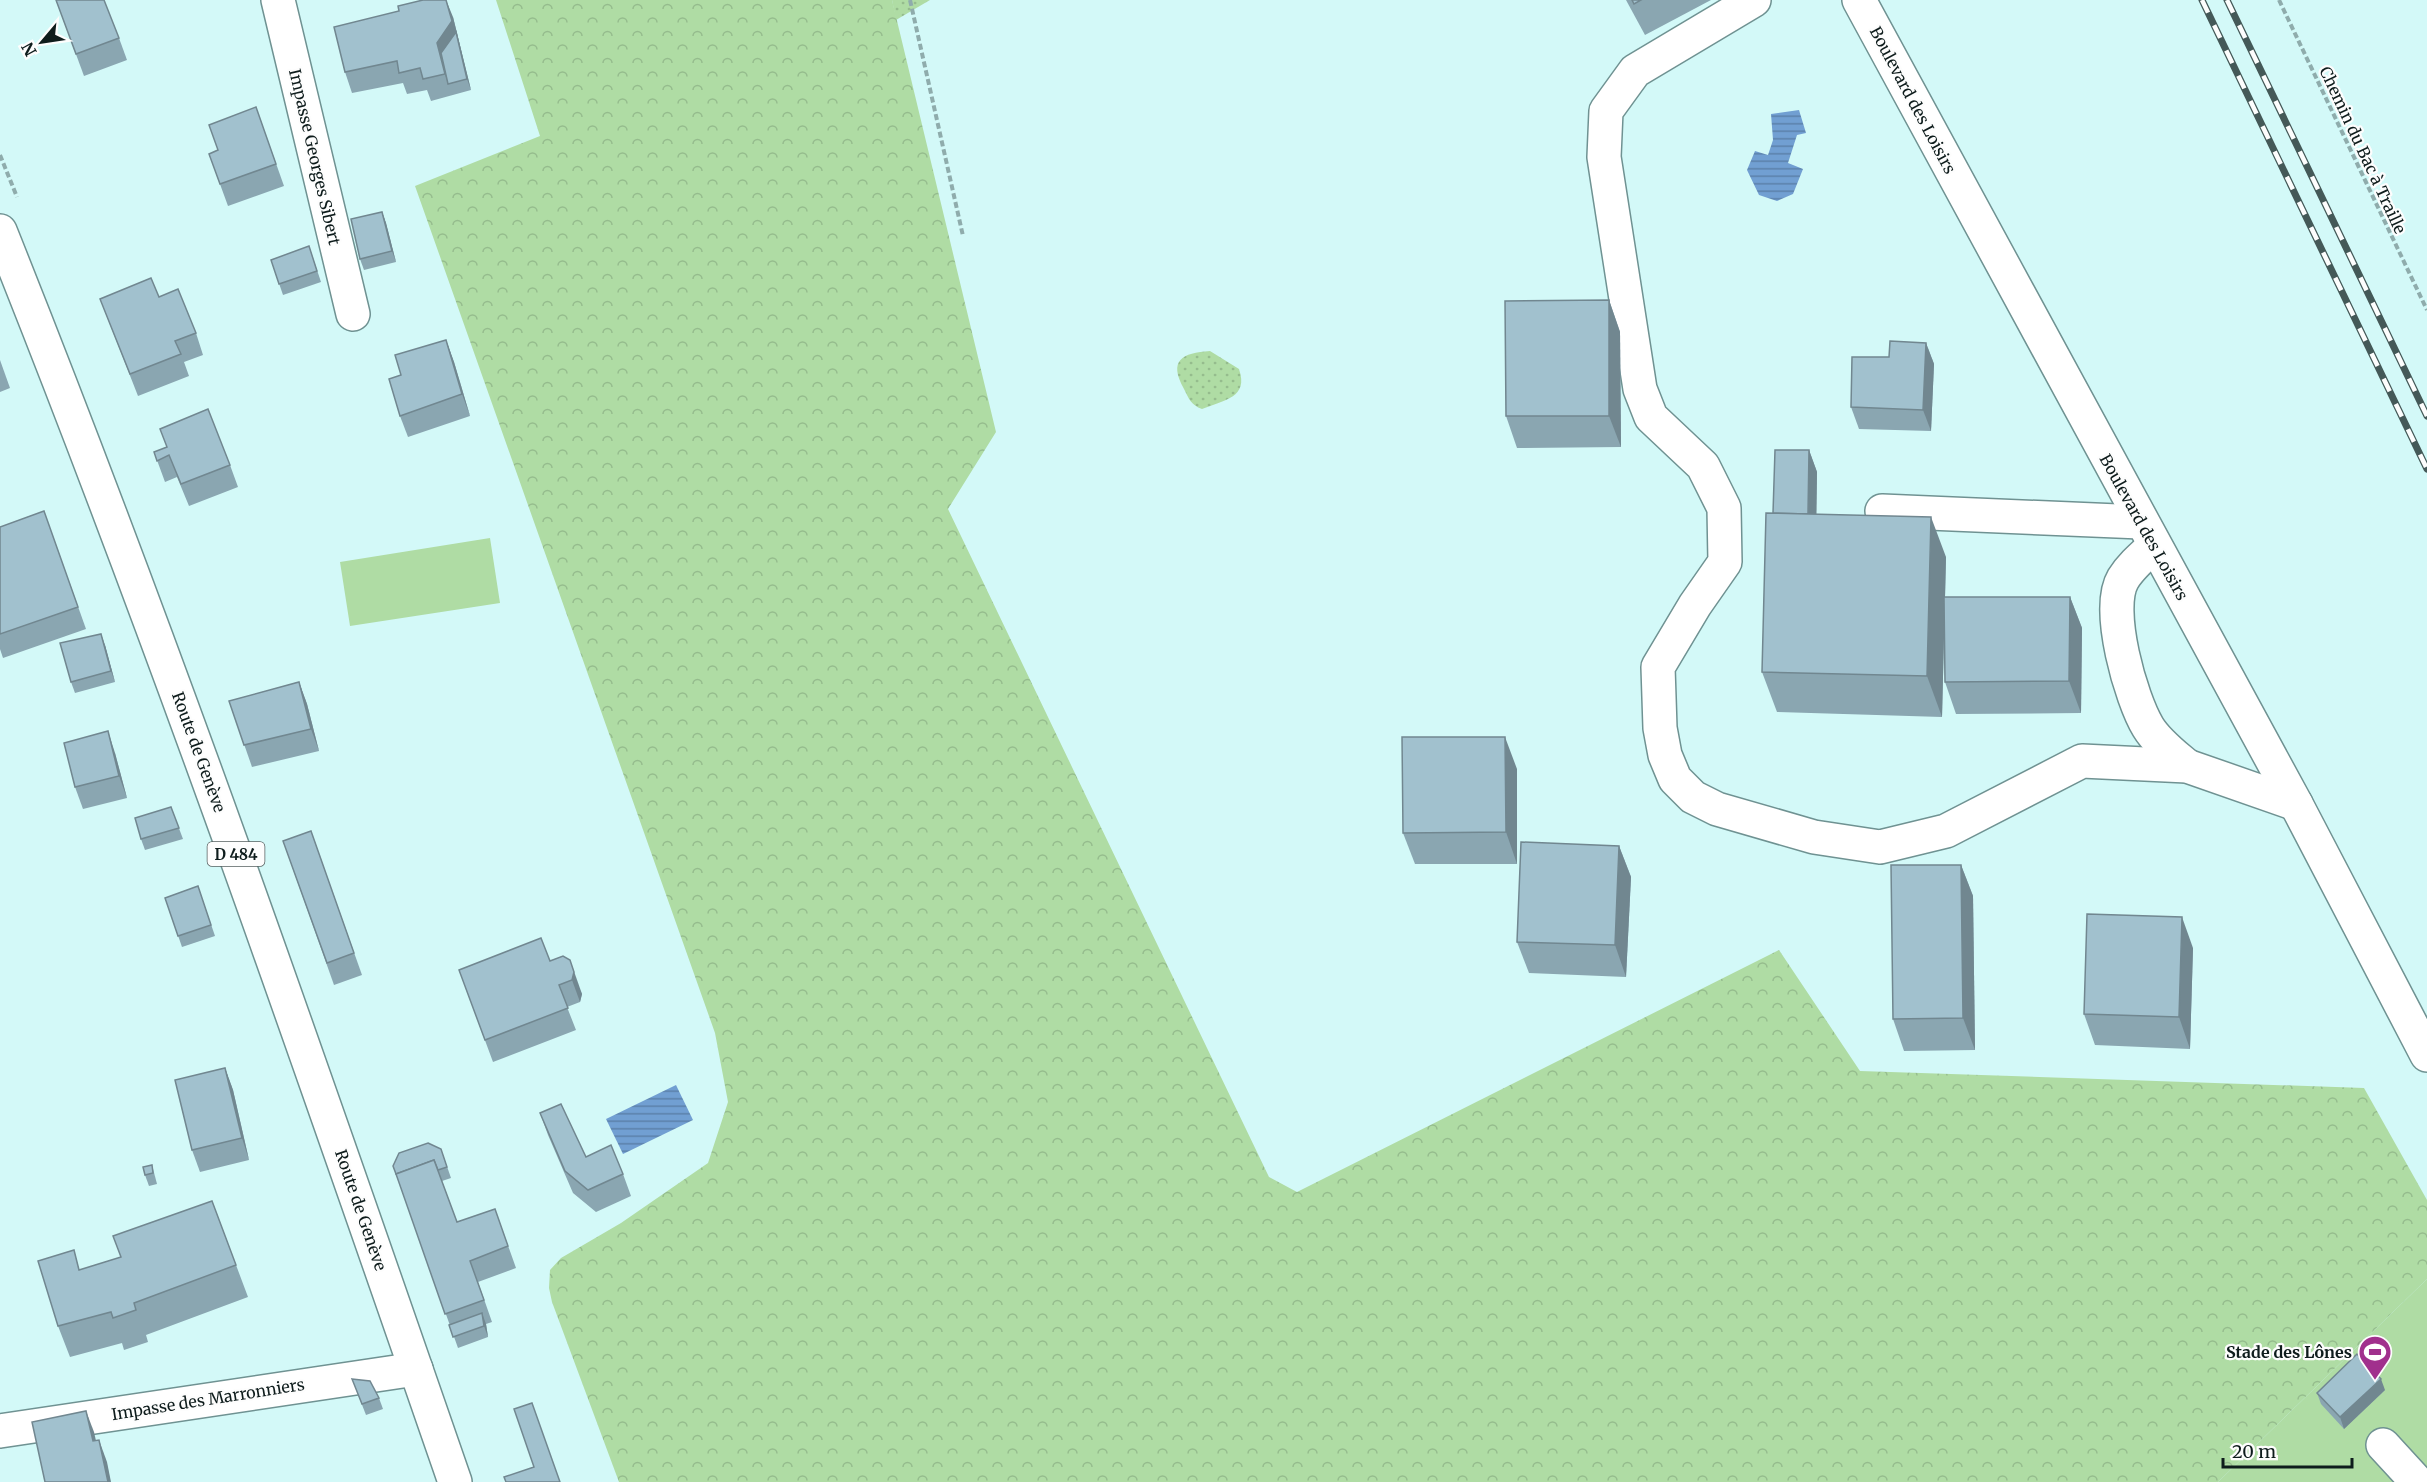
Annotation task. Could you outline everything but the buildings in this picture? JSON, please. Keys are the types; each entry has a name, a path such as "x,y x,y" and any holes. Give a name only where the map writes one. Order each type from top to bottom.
{"main road":[{"name":"Impasse Georges Sibert","path":"278,0 353,314"},
{"path":"1754,0 1635,71 1606,111 1604,157 1641,389 1651,417 1703,466 1724,508 1725,562 1695,604 1658,667 1660,728 1665,755 1675,779 1693,797 1717,809 1814,837 1880,847 1946,831 2082,761 2187,766 2296,804"},
{"name":"Boulevard des Loisirs","path":"1859,0 2296,804 2427,1055"},
{"name":"Route de Genève","path":"0,231 78,425 212,785 455,1482"},
{"path":"1882,511 2148,534 2121,581 2118,606 2122,660 2148,727 2165,747 2187,766"},
{"name":"Impasse des Marronniers","path":"0,1431 416,1369"},
{"path":"2383,1445 2417,1482"}],"path":[{"path":"910,0 963,236"},
{"name":"Chemin du Bac à Traille","path":"2280,0 2427,310"}],"green space":[{"path":"496,0 892,0 996,432 948,509 1269,1177 1297,1192 1779,950 1860,1071 2364,1088 2427,1200 2427,1279 2218,1482 619,1482 552,1302 549,1288 550,1270 561,1258 621,1223 708,1163 728,1102 715,1033 415,186 540,136"},
{"path":"892,0 930,0 896,20"},
{"path":"1210,351 1239,369 1241,386 1226,400 1202,409 1193,404 1187,396 1177,371 1178,365 1185,356"},
{"path":"490,538 500,603 350,626 340,562"},
{"name":"Stade des Lônes","path":"2427,1279 2427,1482 2218,1482"}],"water":[{"path":"1799,110 1806,133 1797,135 1788,163 1803,169 1793,194 1777,201 1759,195 1747,170 1755,151 1768,155 1773,140 1771,114"},
{"path":"676,1085 693,1120 623,1154 606,1119"}],"railway":[{"path":"2202,0 2427,469"},
{"path":"2227,0 2427,416"}],"place":[{"name":"Stade des Lônes","path":"2375,1381"}]}
